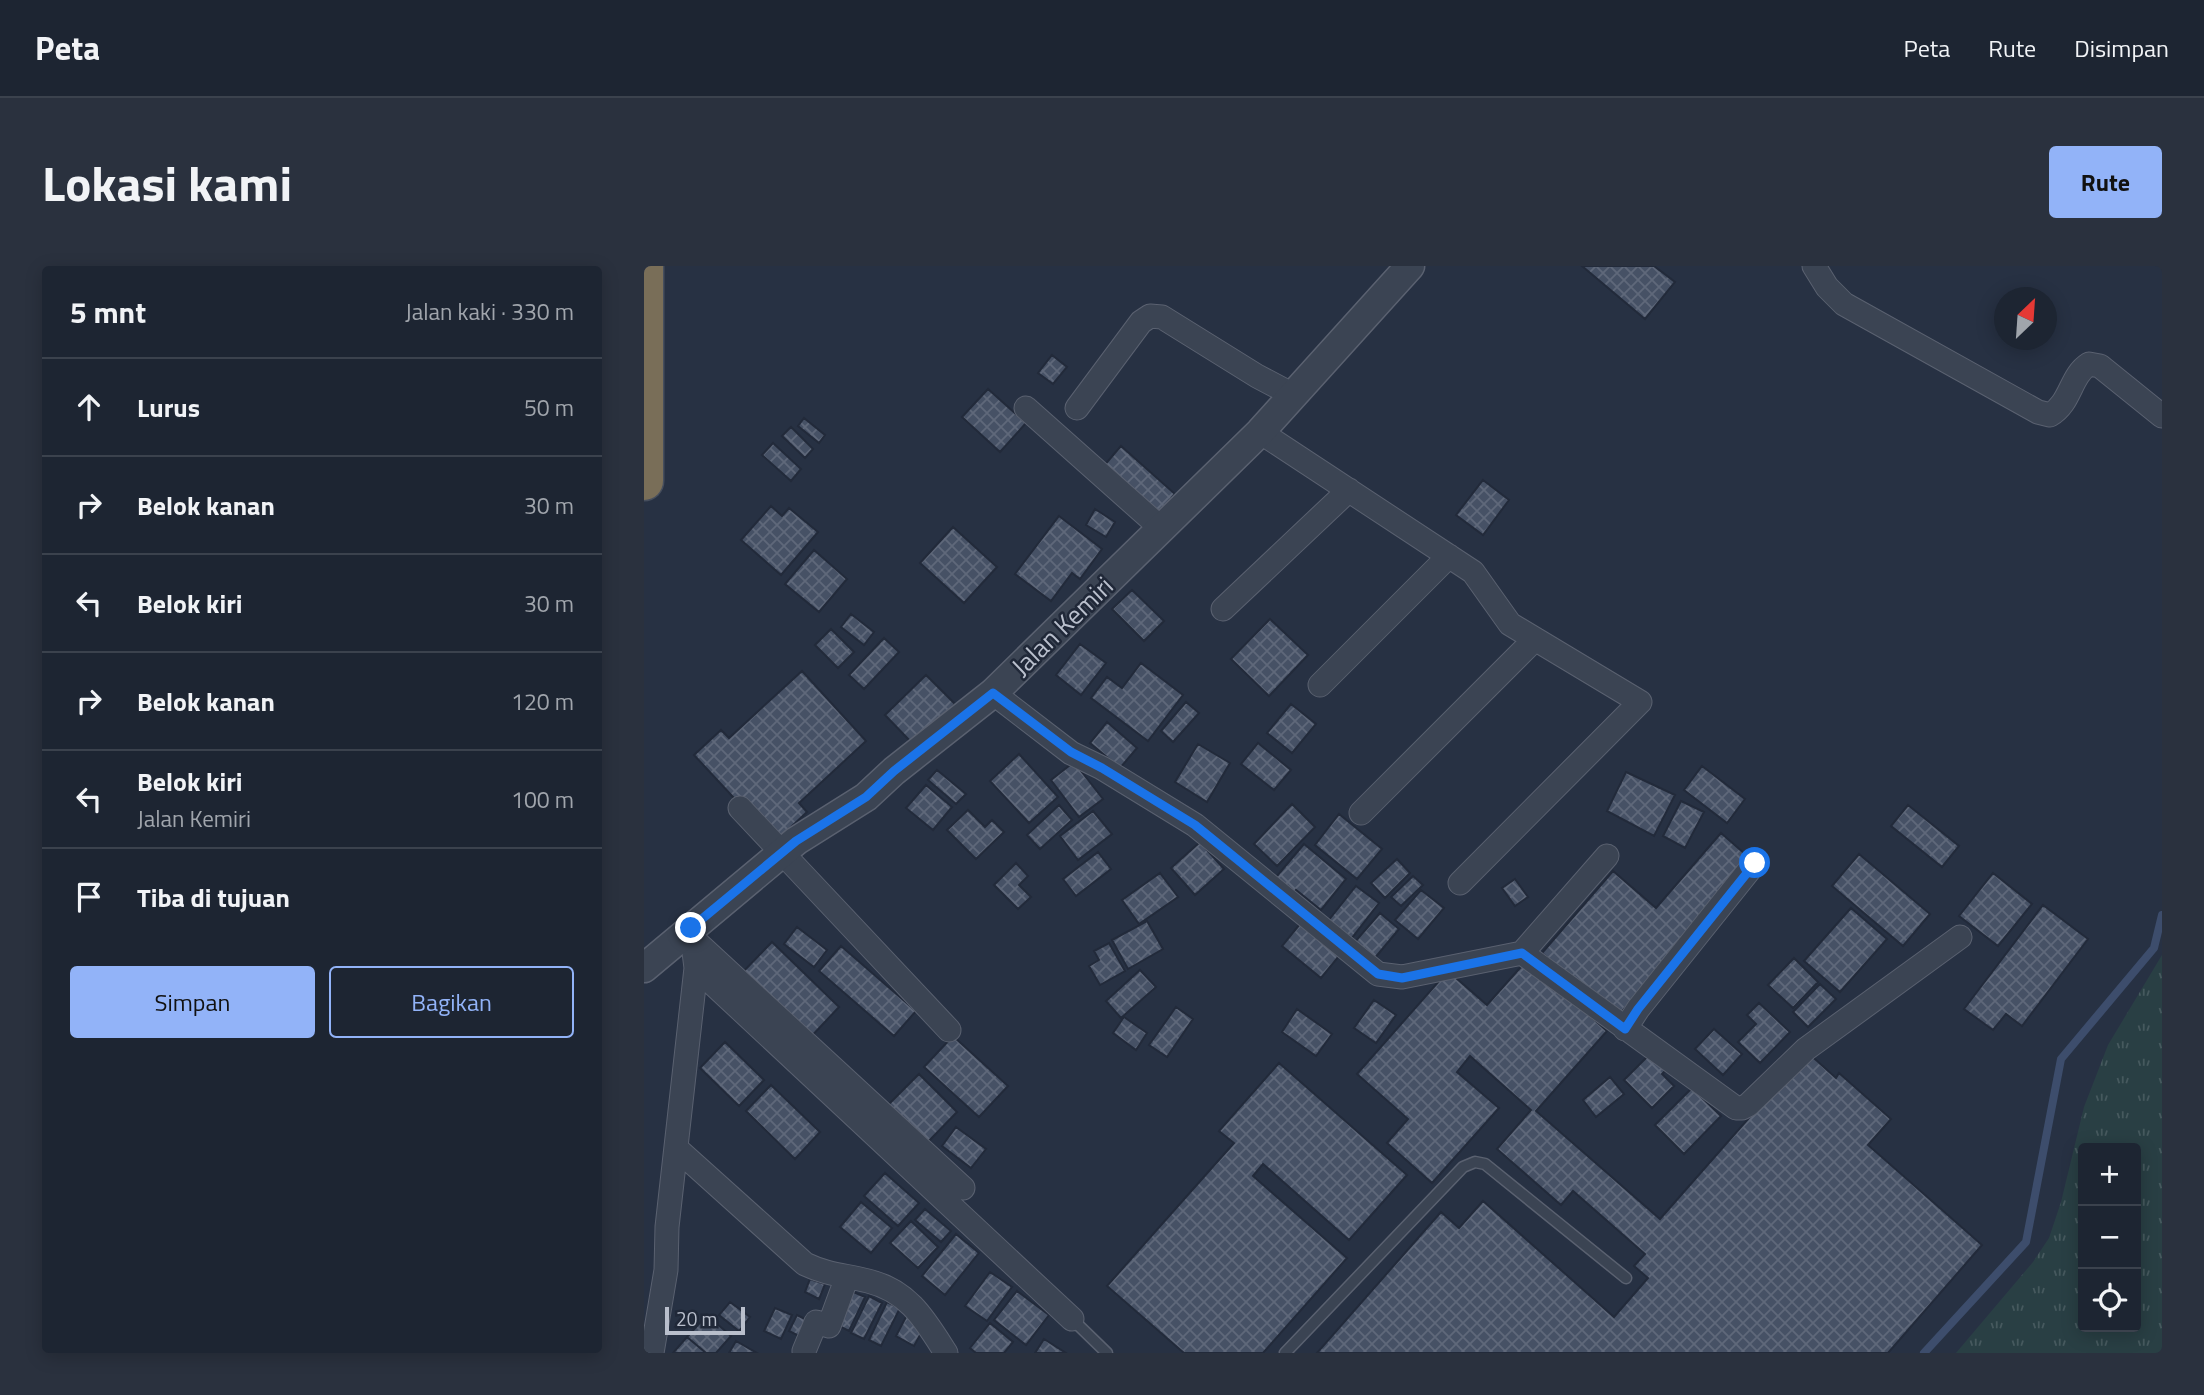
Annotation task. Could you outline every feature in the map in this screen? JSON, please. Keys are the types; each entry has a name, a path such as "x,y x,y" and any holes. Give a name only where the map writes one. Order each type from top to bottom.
{"highway":[{"path":"644,266 644,481"}],"street":[{"name":"Jalan Kemiri","path":"644,968 686,937 782,853 823,822 866,797 894,771 993,693 1260,432 1409,266"},
{"path":"1814,266 1827,287 1844,304 2038,412 2050,415 2060,409 2082,368 2089,364 2100,366 2162,416"},
{"path":"1077,408 1141,322 1154,316 1162,317 1257,376 1295,396"},
{"path":"1026,408 1162,528"},
{"path":"1260,432 1473,572 1510,624 1640,702 1460,883"},
{"path":"1223,608 1349,490"},
{"path":"1320,685 1450,556"},
{"path":"1361,813 1535,639"},
{"path":"993,693 1071,752 1195,825 1378,974 1402,978 1522,953 1607,856"},
{"path":"740,808 949,1030"},
{"path":"1625,1029 1755,863"},
{"path":"652,1353 666,1270 667,1227 696,968 686,937"},
{"path":"686,937 963,1188"},
{"path":"1522,953 1735,1108 1742,1108 1806,1049 1960,937"},
{"path":"696,968 1072,1319"},
{"path":"676,1148 805,1264 823,1273 871,1281 896,1293 918,1309 946,1353"},
{"path":"804,1351 816,1322 829,1326 847,1277"}],"lane":[{"path":"1285,1353 1463,1167 1475,1162 1485,1164 1626,1278"},
{"path":"1072,1319 1107,1353"}],"green space":[{"path":"2162,955 2162,1353 1956,1353 2033,1262 2049,1238 2061,1202 2084,1107 2108,1045"}],"building":[{"path":"1582,266 1654,266 1675,282 1645,319"},
{"path":"1052,355 1067,367 1053,384 1038,373"},
{"path":"988,389 1026,423 1000,452 962,417"},
{"path":"804,418 825,435 819,443 798,426"},
{"path":"791,427 813,449 805,458 782,436"},
{"path":"773,443 801,469 791,481 762,455"},
{"path":"1121,446 1175,494 1156,516 1102,468"},
{"path":"1483,480 1509,500 1483,535 1456,515"},
{"path":"771,506 782,516 789,508 818,532 781,575 741,540"},
{"path":"1095,509 1115,522 1106,537 1086,525"},
{"path":"1059,516 1102,549 1080,579 1072,573 1051,601 1015,574"},
{"path":"953,527 997,567 964,603 920,563"},
{"path":"814,550 847,579 819,612 785,584"},
{"path":"1132,590 1164,621 1144,641 1112,609"},
{"path":"851,614 874,632 864,645 841,627"},
{"path":"1270,619 1308,655 1269,696 1231,659"},
{"path":"831,629 854,652 838,668 815,645"},
{"path":"884,638 899,652 864,689 849,675"},
{"path":"1080,644 1106,663 1081,695 1056,675"},
{"path":"1141,663 1183,695 1148,741 1091,698 1107,677 1122,688"},
{"path":"802,671 866,741 799,803 807,812 775,842 694,755 721,730 729,738"},
{"path":"926,675 955,704 914,745 885,715"},
{"path":"1186,702 1199,713 1173,742 1161,731"},
{"path":"1291,704 1316,724 1292,753 1267,733"},
{"path":"1107,722 1137,748 1120,768 1090,743"},
{"path":"1258,743 1291,770 1274,790 1241,764"},
{"path":"1198,744 1230,763 1207,802 1175,782"},
{"path":"1019,754 1058,797 1029,823 990,781"},
{"path":"1074,762 1103,799 1079,817 1051,780"},
{"path":"1702,766 1745,799 1727,823 1684,790"},
{"path":"937,770 966,794 956,804 928,780"},
{"path":"1626,772 1675,795 1654,836 1607,811"},
{"path":"926,785 952,807 933,830 906,808"},
{"path":"1681,801 1704,812 1685,848 1663,836"},
{"path":"1292,804 1315,827 1277,866 1254,844"},
{"path":"1059,805 1072,820 1040,849 1027,835"},
{"path":"1908,805 1959,846 1942,867 1891,826"},
{"path":"968,810 985,827 992,820 1004,832 976,859 947,830"},
{"path":"1093,811 1112,834 1078,860 1060,836"},
{"path":"1339,814 1382,849 1357,879 1315,845"},
{"path":"1721,833 1753,861 1617,1017 1542,953 1613,871 1656,908"},
{"path":"1200,842 1224,869 1195,895 1171,868"},
{"path":"1304,844 1346,879 1321,910 1296,890 1289,898 1271,883"},
{"path":"1098,852 1111,869 1076,896 1063,879"},
{"path":"1859,854 1930,914 1903,946 1832,886"},
{"path":"1397,859 1410,873 1385,898 1371,883"},
{"path":"1016,863 1028,876 1019,885 1031,897 1018,909 994,885"},
{"path":"1160,873 1178,897 1139,924 1122,900"},
{"path":"1993,873 2032,904 1998,946 1959,916"},
{"path":"1413,876 1423,885 1401,906 1391,897"},
{"path":"1515,879 1528,897 1515,906 1502,888"},
{"path":"1356,886 1379,903 1351,939 1328,921"},
{"path":"1421,890 1444,908 1418,939 1395,920"},
{"path":"2043,905 2088,939 2022,1026 2006,1014 1993,1030 1964,1009"},
{"path":"1851,908 1887,939 1840,992 1804,961"},
{"path":"1380,913 1399,929 1374,959 1354,943"},
{"path":"1147,921 1163,949 1128,969 1112,940"},
{"path":"1300,924 1339,956 1321,978 1282,946"},
{"path":"797,927 827,950 814,967 784,944"},
{"path":"772,942 839,1007 806,1042 738,977"},
{"path":"1109,943 1125,971 1100,985 1089,966 1099,960 1094,951"},
{"path":"841,946 916,1011 894,1036 819,971"},
{"path":"1794,958 1818,982 1793,1008 1768,985"},
{"path":"1527,960 1607,1031 1536,1111 1660,1219 1807,1052 1836,1078 1839,1073 1891,1119 1868,1145 1982,1245 1888,1353 1317,1353 1441,1212 1459,1228 1483,1201 1614,1317 1648,1278 1634,1266 1645,1254 1573,1191 1561,1205 1497,1149 1531,1110 1470,1056 1457,1072 1499,1108 1432,1183 1387,1143 1408,1119 1357,1074 1448,971 1487,1005"},
{"path":"1140,970 1156,987 1121,1018 1106,1001"},
{"path":"1820,984 1836,999 1808,1027 1793,1012"},
{"path":"1374,1000 1396,1015 1376,1043 1354,1028"},
{"path":"1759,1003 1790,1032 1760,1063 1738,1042 1756,1024 1747,1015"},
{"path":"1176,1007 1193,1019 1167,1057 1149,1045"},
{"path":"1297,1009 1332,1034 1316,1056 1282,1032"},
{"path":"1124,1017 1147,1033 1136,1050 1113,1033"},
{"path":"1714,1029 1742,1054 1723,1075 1695,1049"},
{"path":"953,1036 1008,1086 979,1117 924,1067"},
{"path":"725,1042 764,1080 739,1106 700,1068"},
{"path":"1651,1053 1667,1069 1662,1074 1674,1086 1652,1108 1624,1080"},
{"path":"1279,1063 1407,1175 1349,1240 1263,1164 1253,1176 1347,1258 1263,1353 1184,1353 1107,1286 1234,1143 1219,1131"},
{"path":"919,1074 957,1112 923,1147 884,1109"},
{"path":"1610,1077 1624,1094 1596,1117 1583,1100"},
{"path":"771,1085 820,1132 795,1159 746,1111"},
{"path":"1692,1088 1721,1116 1684,1154 1655,1125"},
{"path":"956,1127 986,1149 971,1168 942,1146"},
{"path":"885,1173 919,1203 898,1226 864,1196"},
{"path":"861,1202 892,1228 871,1253 840,1227"},
{"path":"925,1209 951,1231 941,1242 915,1220"},
{"path":"911,1221 938,1247 918,1268 890,1243"},
{"path":"956,1234 979,1253 945,1295 922,1276"},
{"path":"990,1272 1012,1287 987,1321 965,1306"},
{"path":"810,1279 825,1284 819,1299 805,1292"},
{"path":"849,1290 865,1297 849,1331 833,1323"},
{"path":"1017,1291 1049,1315 1026,1345 994,1320"},
{"path":"869,1296 882,1303 864,1339 851,1333"},
{"path":"730,1302 750,1317 739,1331 719,1315"},
{"path":"887,1302 900,1308 881,1346 869,1340"},
{"path":"775,1308 792,1315 781,1339 764,1331"},
{"path":"707,1315 731,1336 716,1353 706,1353 687,1337"},
{"path":"797,1315 809,1321 801,1337 789,1331"},
{"path":"907,1315 926,1324 914,1346 896,1336"},
{"path":"990,1323 1013,1342 1004,1353 976,1353 970,1348"},
{"path":"687,1337 706,1353 673,1353"},
{"path":"1044,1339 1066,1353 1035,1353"},
{"path":"736,1341 757,1353 729,1353"}],"waterway":[{"path":"1924,1353 2026,1242 2061,1059 2154,948 2162,915"}],"route":[{"path":"691,928 796,841 866,797 894,771 993,693 1071,752 1195,825 1378,974 1389,977 1402,978 1522,953 1625,1029 1755,863"}]}
